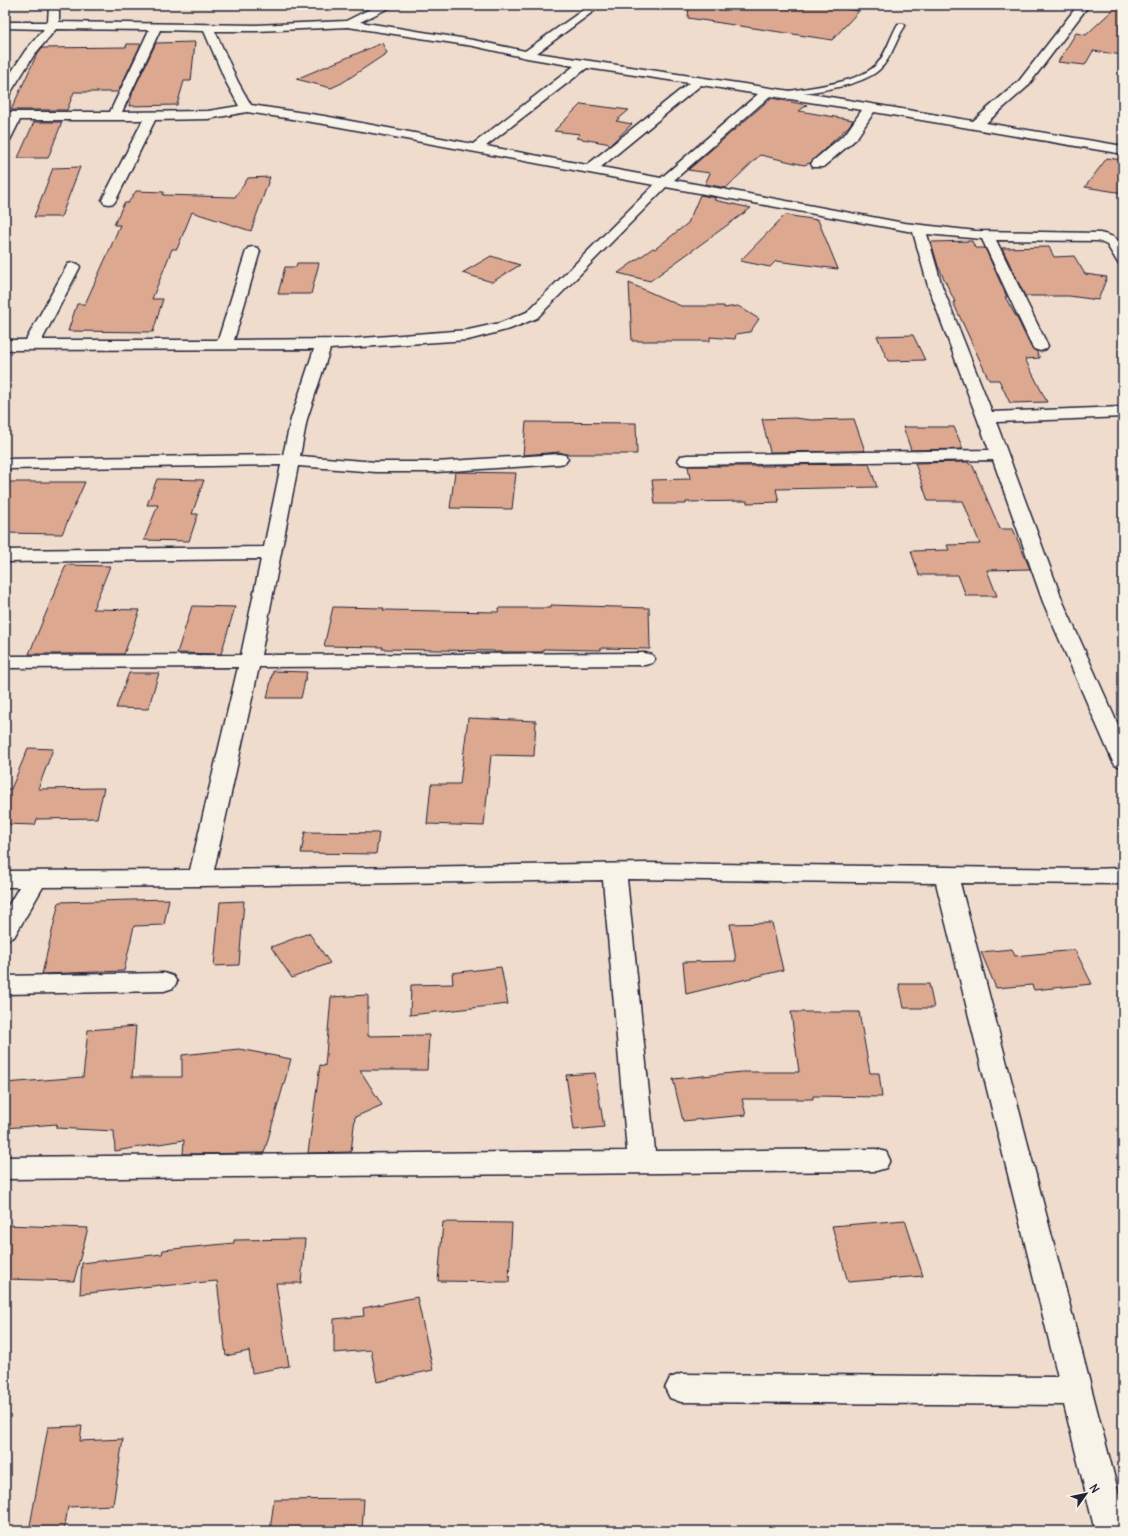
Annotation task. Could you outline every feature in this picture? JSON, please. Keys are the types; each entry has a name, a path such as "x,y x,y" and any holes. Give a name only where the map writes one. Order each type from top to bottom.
{"street":[{"path":"5,92 26,58 53,26 54,5"},
{"path":"348,24 387,5"},
{"path":"527,55 597,5"},
{"path":"975,126 1023,84 1084,5"},
{"path":"5,25 208,28 287,27 348,24 473,43 527,55 784,94 1123,150"},
{"path":"114,116 156,27"},
{"path":"208,28 232,82 247,108"},
{"path":"475,148 584,64"},
{"path":"590,169 699,81"},
{"path":"5,345 349,344 468,335 505,326 532,315 663,183 767,92"},
{"path":"5,137 10,116 208,115 247,108 324,120 919,229 987,235 1100,237 1112,242 1123,260"},
{"path":"818,164 850,136 870,108"},
{"path":"110,200 151,116"},
{"path":"919,229 935,286 986,417 1053,602 1123,760"},
{"path":"987,235 1040,346"},
{"path":"224,345 253,251"},
{"path":"31,346 73,267"},
{"path":"200,878 250,661 299,419 324,344"},
{"path":"986,417 1123,412"},
{"path":"687,460 1000,455"},
{"path":"5,464 291,460 376,467 436,467 560,459"},
{"path":"5,556 272,553"},
{"path":"5,662 645,659"},
{"path":"614,872 642,1162"},
{"path":"5,879 200,878 614,872 1123,876"},
{"path":"946,875 1112,1531"},
{"path":"5,931 36,879"},
{"path":"5,985 164,982"},
{"path":"5,1168 876,1160"},
{"path":"681,1388 1076,1391"}],"lane":[{"path":"784,94 833,85 867,74 879,66 895,34 901,26"}],"building":[{"path":"689,5 821,5 859,11 832,40 688,18"},
{"path":"1118,5 1123,5 1123,55 1093,51 1085,65 1058,62 1076,33 1086,35"},
{"path":"195,42 191,81 184,81 177,105 129,106 133,91 156,43"},
{"path":"382,43 387,53 342,83 331,88 296,79"},
{"path":"127,44 141,44 118,92 74,92 67,110 11,110 37,54 42,48 126,47"},
{"path":"771,98 807,105 799,111 853,120 849,126 810,163 804,165 760,155 726,188 705,184 710,173 688,170"},
{"path":"581,104 629,110 616,121 632,124 611,144 576,138 580,134 554,131"},
{"path":"34,122 62,122 48,158 18,158"},
{"path":"1107,158 1123,160 1123,193 1085,187"},
{"path":"80,167 61,217 34,217 53,168"},
{"path":"270,177 251,231 192,212 177,249 172,249 152,299 163,299 153,332 68,331 77,304 85,304 109,251 120,225 114,225 124,203 128,203 136,191 164,192 163,195 235,197 248,178"},
{"path":"700,195 716,198 714,200 751,208 650,281 618,273 653,248 655,249 688,223"},
{"path":"785,215 818,220 838,269 776,261 770,267 740,261"},
{"path":"972,241 975,248 985,248 1007,297 1005,297 1031,347 1036,351 1040,358 1025,359 1047,402 1010,403 999,380 989,380 953,302 955,302 938,266 931,242"},
{"path":"1049,247 1054,257 1074,256 1085,274 1107,277 1098,300 1069,296 1025,296 1002,248"},
{"path":"491,256 520,265 492,282 462,273"},
{"path":"297,263 319,263 311,294 278,294 285,267 296,267"},
{"path":"629,283 681,306 724,306 724,308 738,306 759,319 750,332 736,334 735,339 710,337 710,341 632,341"},
{"path":"913,335 925,360 888,361 877,336"},
{"path":"795,418 811,420 854,419 865,451 770,452 762,419"},
{"path":"526,422 636,423 637,454 566,454 559,452 523,455"},
{"path":"903,427 954,427 963,449 911,450"},
{"path":"968,462 969,464 972,464 1000,529 1013,529 1030,569 987,570 997,596 966,596 958,575 919,575 911,551 949,550 947,545 980,544 963,501 928,501 915,463"},
{"path":"869,464 877,487 776,489 779,502 747,503 747,501 655,504 652,480 690,479 688,466"},
{"path":"455,472 516,473 512,509 450,508"},
{"path":"157,479 204,480 192,514 198,514 189,541 144,540 158,505 147,505"},
{"path":"5,482 85,482 62,534 5,533"},
{"path":"66,565 110,566 93,609 140,610 124,654 29,654"},
{"path":"551,605 649,608 650,649 543,649 543,652 494,652 324,646 333,607 384,608 383,610 498,612 499,608 551,608"},
{"path":"192,606 235,607 221,654 177,653"},
{"path":"273,671 307,672 301,698 267,698"},
{"path":"129,673 159,673 148,709 116,708"},
{"path":"468,718 536,721 534,756 491,755 484,826 427,824 431,784 460,784"},
{"path":"28,748 53,749 38,789 104,788 97,818 37,819 35,825 5,824 5,789 11,789"},
{"path":"305,832 379,833 376,854 301,853"},
{"path":"169,899 164,925 134,926 124,971 42,974 59,902"},
{"path":"244,901 239,965 214,966 220,902"},
{"path":"772,923 783,970 686,994 683,962 736,961 730,924"},
{"path":"309,933 330,963 292,978 271,947"},
{"path":"1012,949 1015,956 1075,950 1092,984 1034,990 1032,985 996,988 981,952"},
{"path":"501,967 508,1004 410,1015 411,985 453,984 452,973"},
{"path":"899,984 929,984 934,1008 904,1008"},
{"path":"368,995 368,1036 429,1035 427,1070 360,1070 382,1105 355,1117 351,1152 308,1153 320,1065 325,1066 331,997"},
{"path":"791,1012 859,1012 870,1073 879,1073 882,1097 813,1096 813,1099 742,1099 746,1115 683,1121 673,1079 742,1072 799,1072"},
{"path":"136,1026 132,1077 182,1077 182,1055 239,1049 291,1059 264,1153 183,1154 184,1140 115,1151 114,1131 56,1128 57,1124 5,1128 5,1083 83,1077 88,1030"},
{"path":"595,1073 604,1127 574,1130 566,1075"},
{"path":"905,1220 923,1276 848,1282 832,1226"},
{"path":"443,1222 512,1223 509,1282 438,1281"},
{"path":"5,1225 88,1228 74,1281 5,1279"},
{"path":"305,1239 301,1283 276,1283 289,1366 252,1373 249,1351 226,1356 217,1281 161,1285 80,1294 82,1263 162,1254 163,1250 234,1243 234,1240"},
{"path":"417,1297 433,1370 377,1382 371,1350 334,1353 334,1319 364,1316 363,1308"},
{"path":"82,1426 80,1441 123,1439 113,1505 68,1507 64,1531 29,1531 48,1427"},
{"path":"364,1499 362,1531 270,1531 274,1500"}]}
